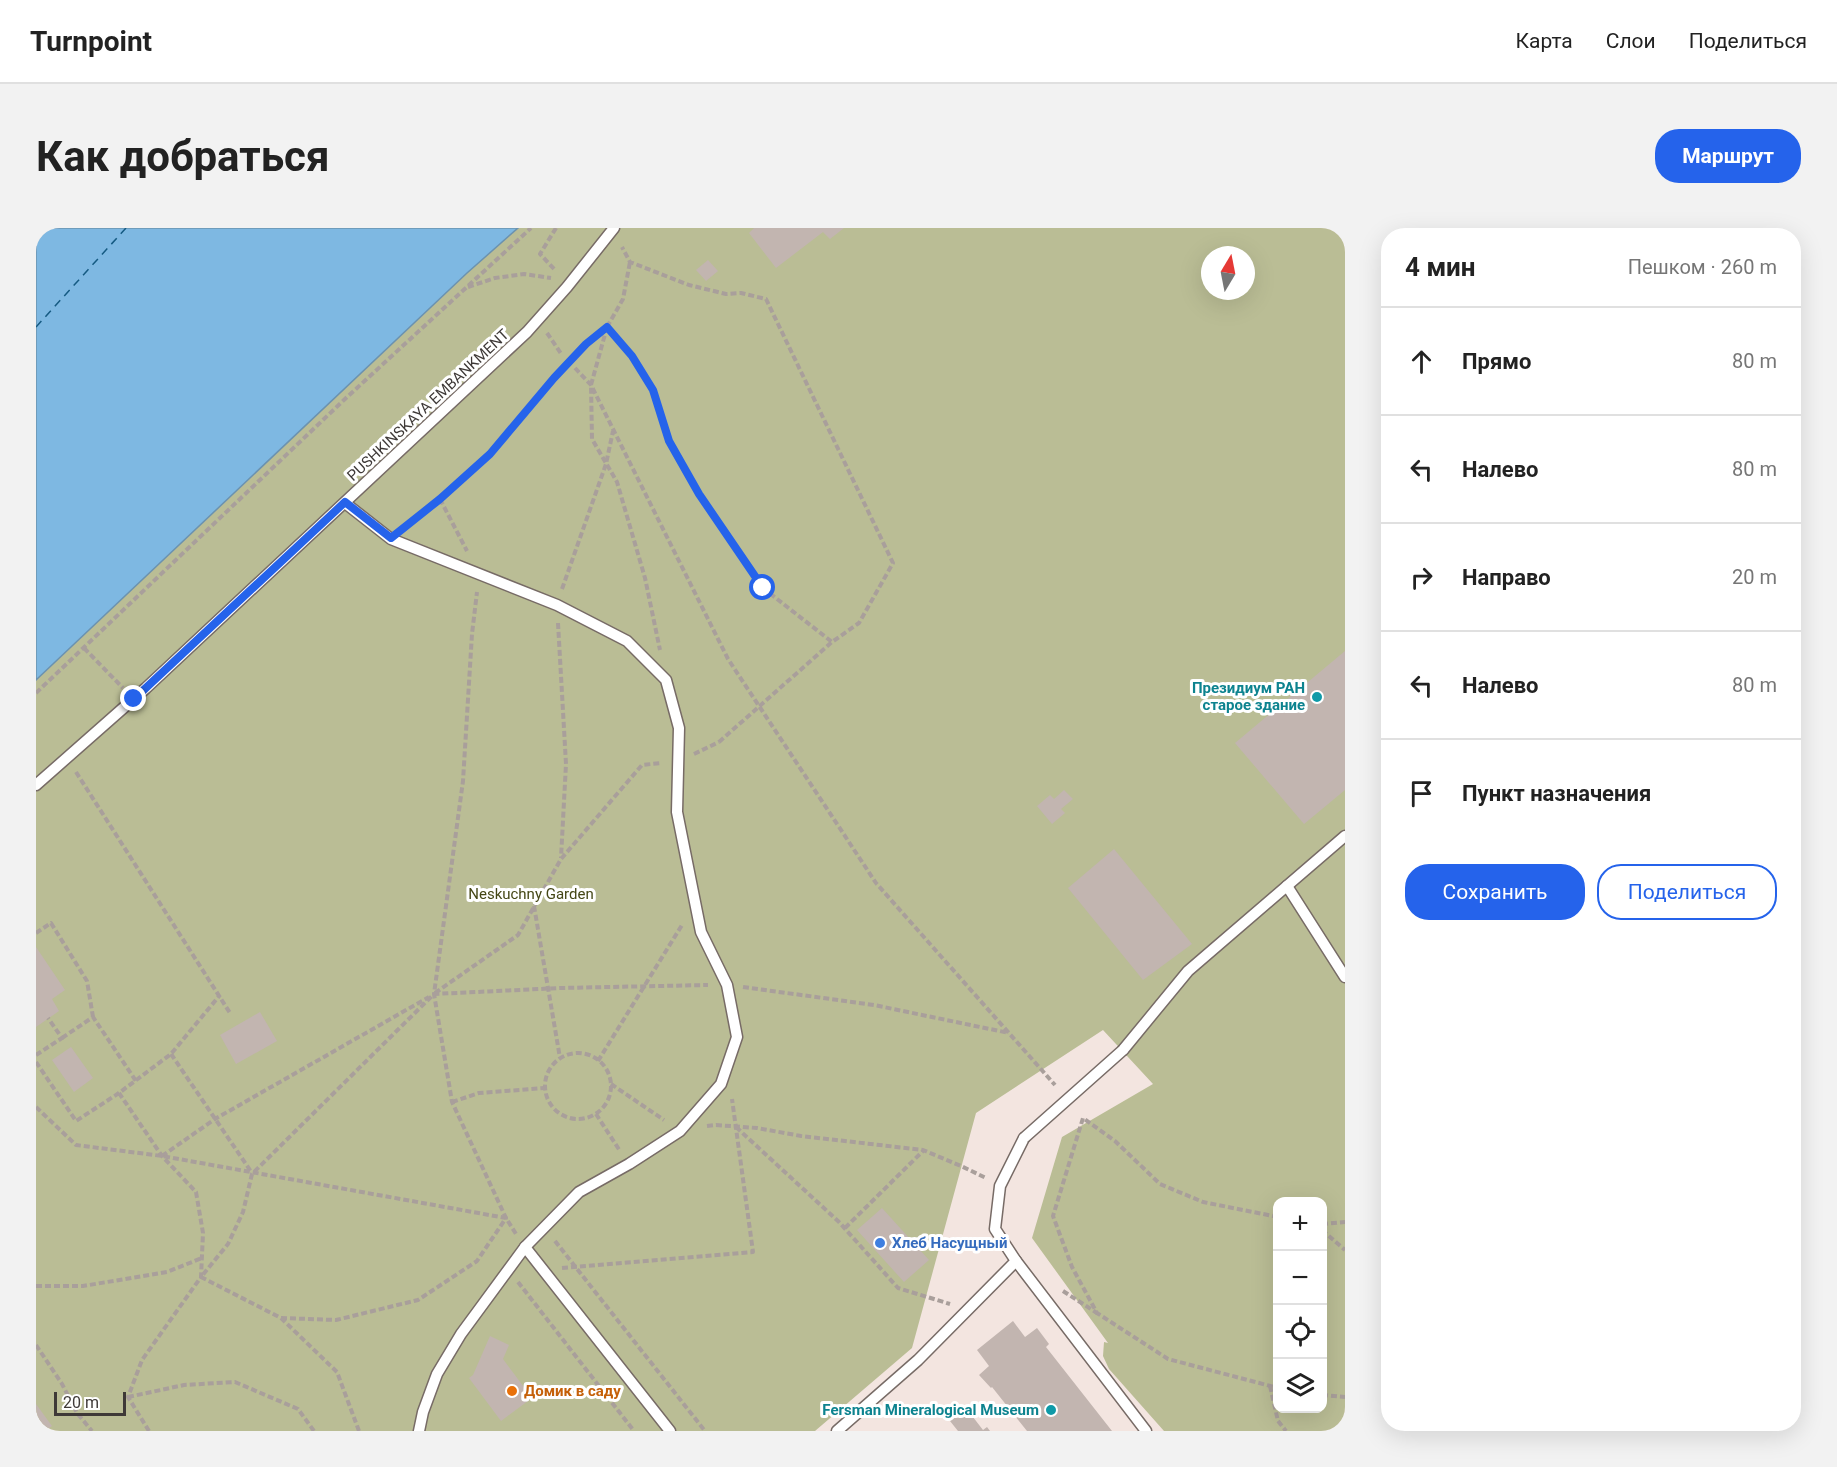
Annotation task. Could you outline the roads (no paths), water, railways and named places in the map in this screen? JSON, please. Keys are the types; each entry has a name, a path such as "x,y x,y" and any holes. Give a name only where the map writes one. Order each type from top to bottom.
{"lane":[{"name":"PUSHKINSKAYA EMBANKMENT","path":"36,785 134,699 527,332 567,287 613,229"},
{"path":"345,502 391,538 557,605 627,641 666,680 679,728 677,812 695,904 701,932 727,985 737,1037 721,1084 680,1131 629,1164 579,1192 525,1247 461,1334 437,1374 423,1412 419,1431"},
{"path":"1146,1431 1016,1261 995,1229 1000,1186 1024,1138 1123,1050 1188,971 1345,836"},
{"path":"1287,886 1345,977"},
{"path":"525,1247 670,1431"},
{"path":"837,1431 918,1360 1016,1261"}],"water":[{"path":"36,228 518,228 467,273 36,680"}],"place":[{"name":"Президиум РАН старое здание","path":"1317,697"},
{"name":"Хлеб Насущный","path":"880,1243"},
{"name":"Домик в саду","path":"512,1391"},
{"name":"Fersman Mineralogical Museum","path":"1051,1410"}],"park label":[{"name":"Neskuchny Garden","path":"531,894"}]}
